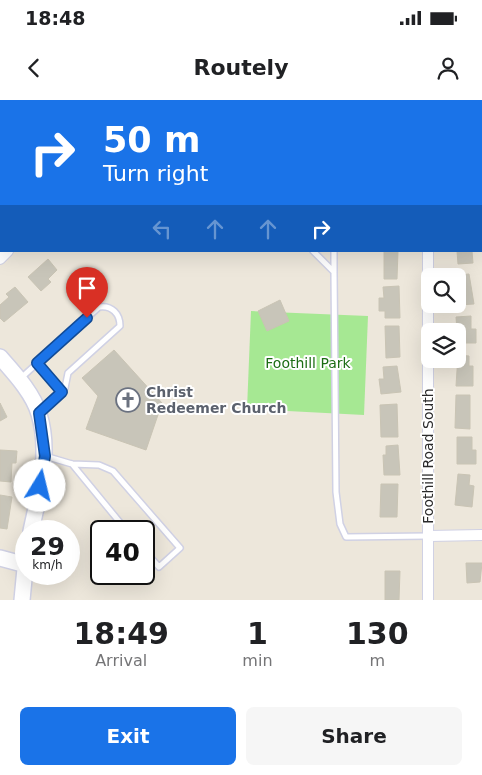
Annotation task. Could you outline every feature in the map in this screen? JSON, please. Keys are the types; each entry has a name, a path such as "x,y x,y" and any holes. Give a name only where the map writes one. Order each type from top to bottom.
{"street":[{"name":"Foothill Road South","path":"428,252 428,600"},
{"path":"0,357 18,380 39,413 45,456 33,520"},
{"path":"429,536 482,535"},
{"path":"0,558 15,560"},
{"path":"22,600 24,585"}],"lane":[{"path":"315,252 334,272"},
{"path":"334,252 336,492 340,524 346,538 429,536"},
{"path":"18,380 99,307 106,306 112,309 120,319 120,326 68,372 65,388 39,413"},
{"path":"37,363 62,392"},
{"path":"45,456 72,464 99,465 114,471 180,548 159,567 155,562"},
{"path":"72,464 118,520"}],"green space":[{"name":"Foothill Park","path":"251,311 368,316 364,415 247,409"}],"building":[{"path":"384,252 398,252 397,279 384,279"},
{"path":"457,252 472,252 473,263 458,264"},
{"path":"48,259 57,270 48,279 51,282 41,291 28,277"},
{"path":"466,274 469,274 474,304 466,304"},
{"path":"399,286 400,318 385,318 385,311 379,311 379,298 384,298 383,287"},
{"path":"15,287 28,302 4,322 0,318 0,305 9,297 6,294"},
{"path":"280,300 289,321 267,331 258,311"},
{"path":"471,316 471,329 476,329 476,343 466,343 466,323 456,323 456,317"},
{"path":"385,326 399,326 400,357 386,358"},
{"name":"Christ Redeemer Church","path":"114,350 162,403 146,450 86,429 98,396 82,378"},
{"path":"466,356 469,356 469,366 473,366 473,386 456,386 457,368 466,368"},
{"path":"397,366 401,392 381,394 379,379 384,379 383,367"},
{"path":"456,395 470,395 470,429 455,428"},
{"path":"0,403 7,417 0,421"},
{"path":"397,404 398,437 381,437 380,405"},
{"path":"457,437 472,437 472,450 476,450 476,464 457,464"},
{"path":"398,445 400,475 384,475 383,455 386,455 386,446"},
{"path":"0,450 17,451 16,463 12,463 11,482 0,481"},
{"path":"458,474 470,475 469,485 474,486 472,507 455,505"},
{"path":"381,484 398,484 397,517 380,517"},
{"path":"0,495 12,497 7,529 0,528"},
{"path":"466,563 482,563 480,582 467,583"},
{"path":"385,571 400,571 399,600 385,600"}],"place":[{"name":"Christ Redeemer Church","path":"128,400"}],"route":[{"path":"40,486 45,456 39,413 62,392 37,363 87,318"}]}
